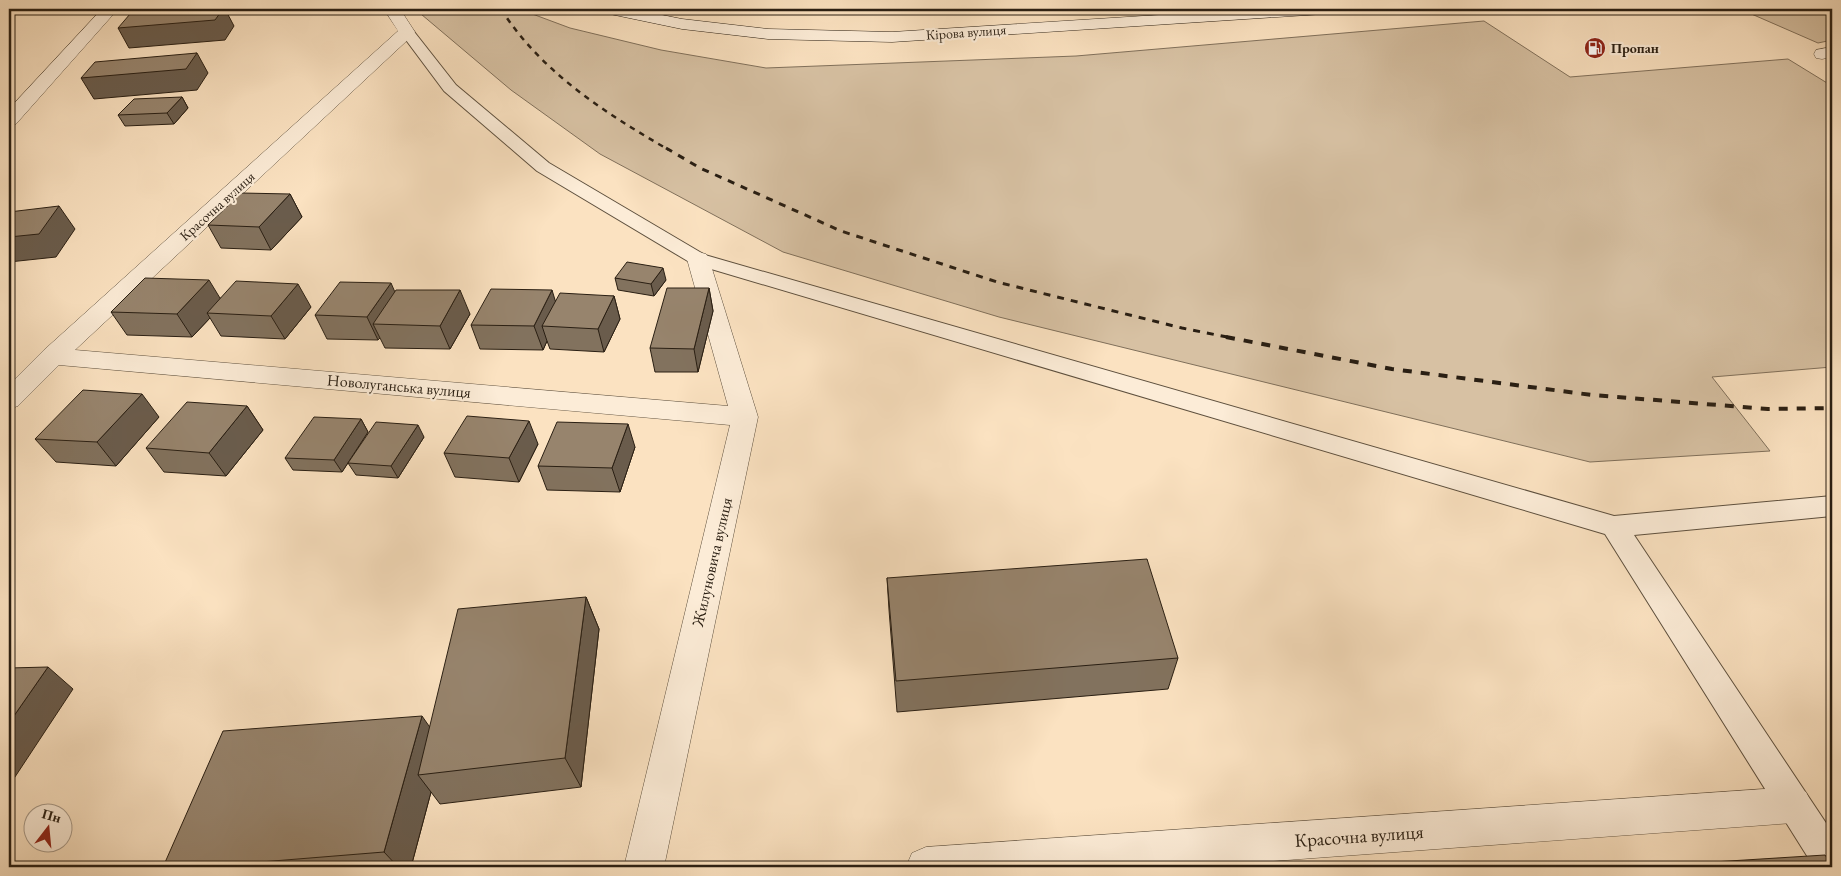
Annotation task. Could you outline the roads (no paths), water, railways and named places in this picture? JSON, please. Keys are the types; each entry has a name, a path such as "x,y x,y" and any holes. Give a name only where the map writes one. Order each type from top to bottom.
{"street":[{"path":"9,120 110,9"},
{"path":"392,9 407,32"},
{"name":"Кірова вулиця","path":"610,9 682,24 768,34 892,36 1323,9"},
{"name":"Красочна вулиця","path":"9,400 53,356 407,32"},
{"name":"Жилуновича вулиця","path":"644,867 744,417 698,259"},
{"name":"Новолуганська вулиця","path":"53,356 744,417"},
{"name":"Красочна вулиця","path":"926,867 1793,805"}],"lane":[{"path":"407,32 450,88 542,167 698,259 1614,526 1832,506"},
{"path":"1614,526 1832,863"}],"railway":[{"path":"501,9 517,32 555,72 598,106 669,150"},
{"path":"666,148 700,168 841,231 997,282 1182,328 1232,338"},
{"path":"1226,337 1392,369 1592,395 1768,409 1832,408"}],"place":[{"name":"Пропан","path":"1595,48"}]}
